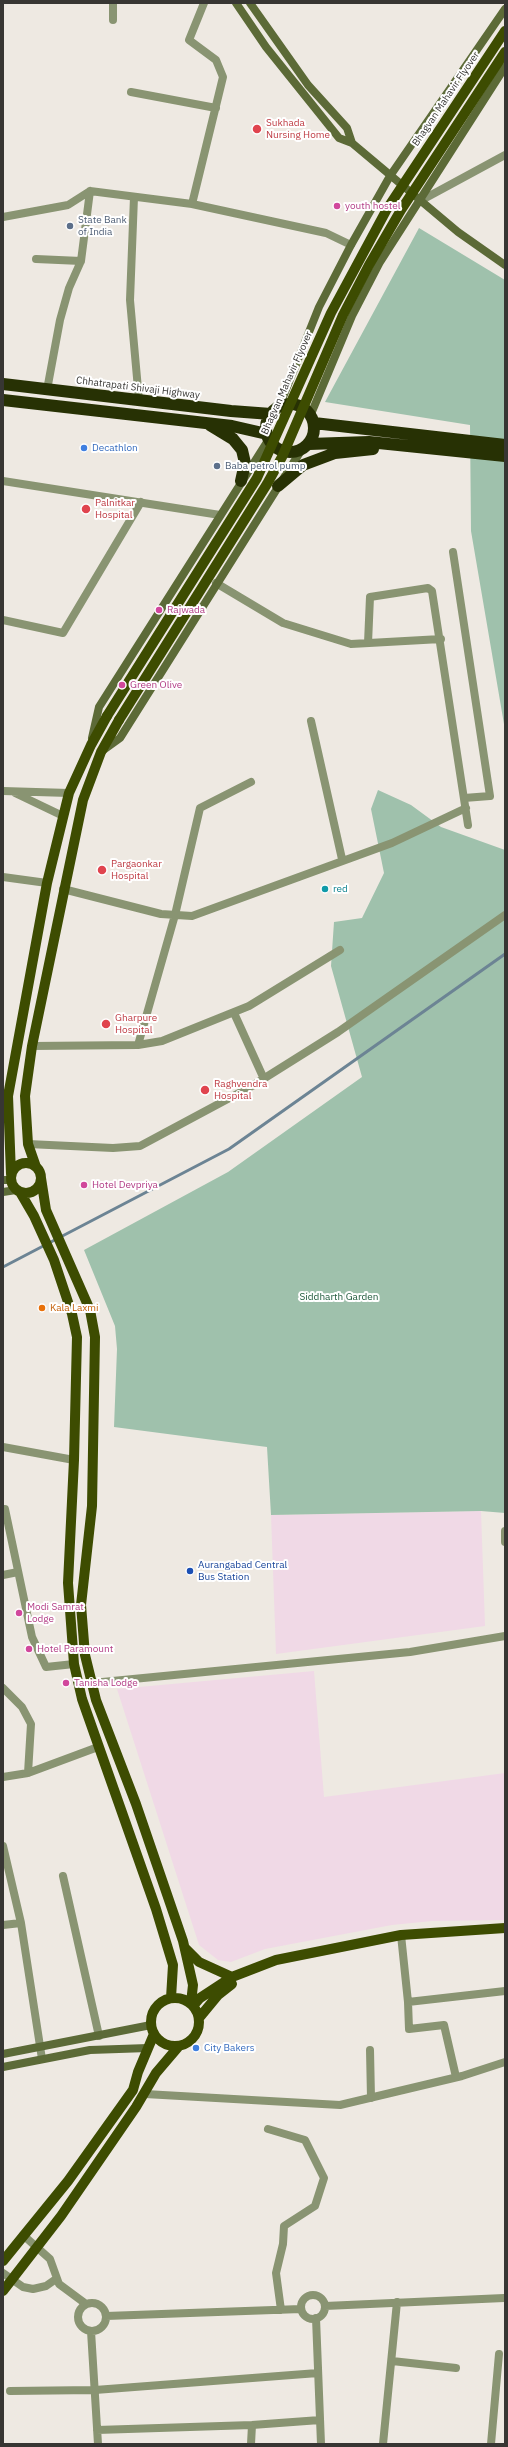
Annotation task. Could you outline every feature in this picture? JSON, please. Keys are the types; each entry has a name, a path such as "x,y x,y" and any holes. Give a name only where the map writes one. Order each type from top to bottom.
{"highway":[{"name":"Chhatrapati Shivaji Highway","path":"3,384 139,400 275,410"},
{"path":"3,400 232,426 268,437 283,451 296,452 306,446 314,434 313,419"},
{"path":"268,437 266,423 275,410 296,404 313,419 505,445"},
{"path":"207,423 233,439 242,450 245,463 241,481"},
{"path":"306,446 369,442 505,456"},
{"path":"278,486 303,465 335,453 406,446"}],"main road":[{"name":"Bhagvan Mahavir Flyover","path":"8,1178 8,1096 48,883 69,793 91,745 107,716 257,478 332,312 387,209 505,31"},
{"path":"199,2018 192,2004 193,1985 185,1948 136,1804 96,1700 85,1655 81,1606 92,1506 95,1337 90,1310 46,1210 41,1178 28,1144 25,1096 32,1046 83,800 100,752 267,484 282,457 343,315 369,264 401,210 505,52"},
{"path":"36,1167 22,1164 8,1178 34,1216 54,1260 72,1314 77,1337 74,1460 68,1583 74,1664 82,1699 156,1909 173,1965 171,1998"},
{"path":"18,1191 34,1191 41,1178"},
{"path":"192,2004 232,1977 276,1960 401,1935 505,1928"},
{"path":"185,1948 199,1962 232,1977"},
{"path":"3,2291 61,2216 144,2094 156,2073 179,2046 192,2039 197,2033 199,2018 218,1995 249,1971"},
{"path":"4,2256 68,2180 134,2090 138,2072 148,2048 152,2030 151,2018 158,2004 171,1998 178,1998 192,2004"},
{"path":"152,2030 164,2044 179,2046"}],"street":[{"path":"113,3 113,20"},
{"path":"192,204 223,77 216,60 189,40 204,3"},
{"path":"236,3 320,117 339,138 352,143 420,200 505,265"},
{"path":"250,3 308,85 347,128 352,143"},
{"path":"275,410 319,307 351,245 390,176 505,9"},
{"path":"313,419 356,309 380,262 505,67"},
{"path":"131,92 216,108"},
{"path":"420,200 505,155"},
{"path":"3,217 68,205 90,191 192,204 326,233 351,245"},
{"path":"47,390 60,320 69,288 81,261 90,191"},
{"path":"134,197 130,300 139,400"},
{"path":"36,259 81,261"},
{"path":"91,745 99,707 220,516 268,437"},
{"path":"100,752 120,738 216,583 278,486 306,446"},
{"path":"3,481 141,502 220,516"},
{"path":"3,620 63,633 141,502"},
{"path":"453,552 490,796 464,798"},
{"path":"216,583 283,623 351,644 441,639"},
{"path":"368,643 370,597 428,588 432,591 441,639 468,825"},
{"path":"311,721 342,859"},
{"path":"138,1045 175,915 200,808 251,782"},
{"path":"3,791 69,793"},
{"path":"13,791 63,816"},
{"path":"64,889 161,914 192,916 342,859 392,843 466,808"},
{"path":"3,877 48,883"},
{"path":"28,1144 113,1148 140,1146 264,1079 338,1032 505,914"},
{"path":"32,1046 138,1045 162,1041 249,1006 340,950"},
{"path":"234,1013 264,1079"},
{"path":"3,1192 18,1191"},
{"path":"3,1447 74,1460"},
{"path":"3,1509 6,1509 32,1637 46,1667 74,1664"},
{"path":"505,1531 505,1542"},
{"path":"3,1575 18,1572"},
{"path":"92,1683 410,1652 505,1636"},
{"path":"3,1688 22,1707 31,1724 28,1773"},
{"path":"3,1777 28,1773 98,1747"},
{"path":"3,1846 21,1923 42,2059"},
{"path":"63,1876 99,2036"},
{"path":"3,1925 21,1923"},
{"path":"401,1935 408,2002 409,2029 444,2025 456,2077"},
{"path":"408,2002 505,1991"},
{"path":"3,2054 99,2036 152,2030"},
{"path":"3,2067 90,2050 148,2048"},
{"path":"370,2050 371,2098"},
{"path":"144,2094 340,2105 456,2077 505,2062"},
{"path":"268,2129 305,2140 324,2178 315,2206 284,2226 283,2244 276,2273 280,2310"},
{"path":"23,2235 50,2259 59,2284 86,2304 100,2305 106,2316 101,2329 91,2331 82,2328 78,2319 80,2310 86,2304"},
{"path":"3,2273 12,2280 33,2289 46,2286 56,2279"},
{"path":"311,2295 322,2299 325,2306 323,2314 316,2318 308,2318 301,2309 304,2298 311,2295"},
{"path":"325,2306 504,2298"},
{"path":"383,2444 397,2302"},
{"path":"106,2316 301,2309"},
{"path":"316,2318 321,2444"},
{"path":"91,2331 98,2444"},
{"path":"491,2444 499,2354"},
{"path":"392,2361 456,2368"},
{"path":"10,2391 95,2390 318,2373"},
{"path":"97,2430 252,2425 320,2420"},
{"path":"251,2444 252,2425"}],"shaded area":[{"path":"481,1511 485,1626 276,1654 271,1515"},
{"path":"314,1671 324,1797 505,1773 505,1920 432,1921 392,1925 265,1949 231,1962 218,1960 199,1945 117,1689"}],"green space":[{"path":"419,228 505,280 505,730 471,531 470,425 325,402"},
{"name":"Siddharth Garden","path":"378,790 411,805 441,827 505,850 505,1513 481,1511 271,1515 267,1447 114,1427 117,1349 115,1326 84,1250 228,1172 362,1077 331,966 334,922 362,918 384,873 371,809"}],"waterway":[{"path":"3,1267 229,1149 505,954"}],"place":[{"name":"Sukhada Nursing Home","path":"257,129"},
{"name":"youth hostel","path":"337,206"},
{"name":"State Bank of India","path":"70,226"},
{"name":"Decathlon","path":"84,448"},
{"name":"Baba petrol pump","path":"217,466"},
{"name":"Palnitkar Hospital","path":"86,509"},
{"name":"Rajwada","path":"159,610"},
{"name":"Green Olive","path":"122,685"},
{"name":"Pargaonkar Hospital","path":"102,870"},
{"name":"red","path":"325,889"},
{"name":"Gharpure Hospital","path":"106,1024"},
{"name":"Raghvendra Hospital","path":"205,1090"},
{"name":"Hotel Devpriya","path":"84,1185"},
{"name":"Kala Laxmi","path":"42,1308"},
{"name":"Aurangabad Central Bus Station","path":"190,1571"},
{"name":"Modi Samrat Lodge","path":"19,1613"},
{"name":"Hotel Paramount","path":"29,1649"},
{"name":"Tanisha Lodge","path":"66,1683"},
{"name":"City Bakers","path":"196,2048"}]}
